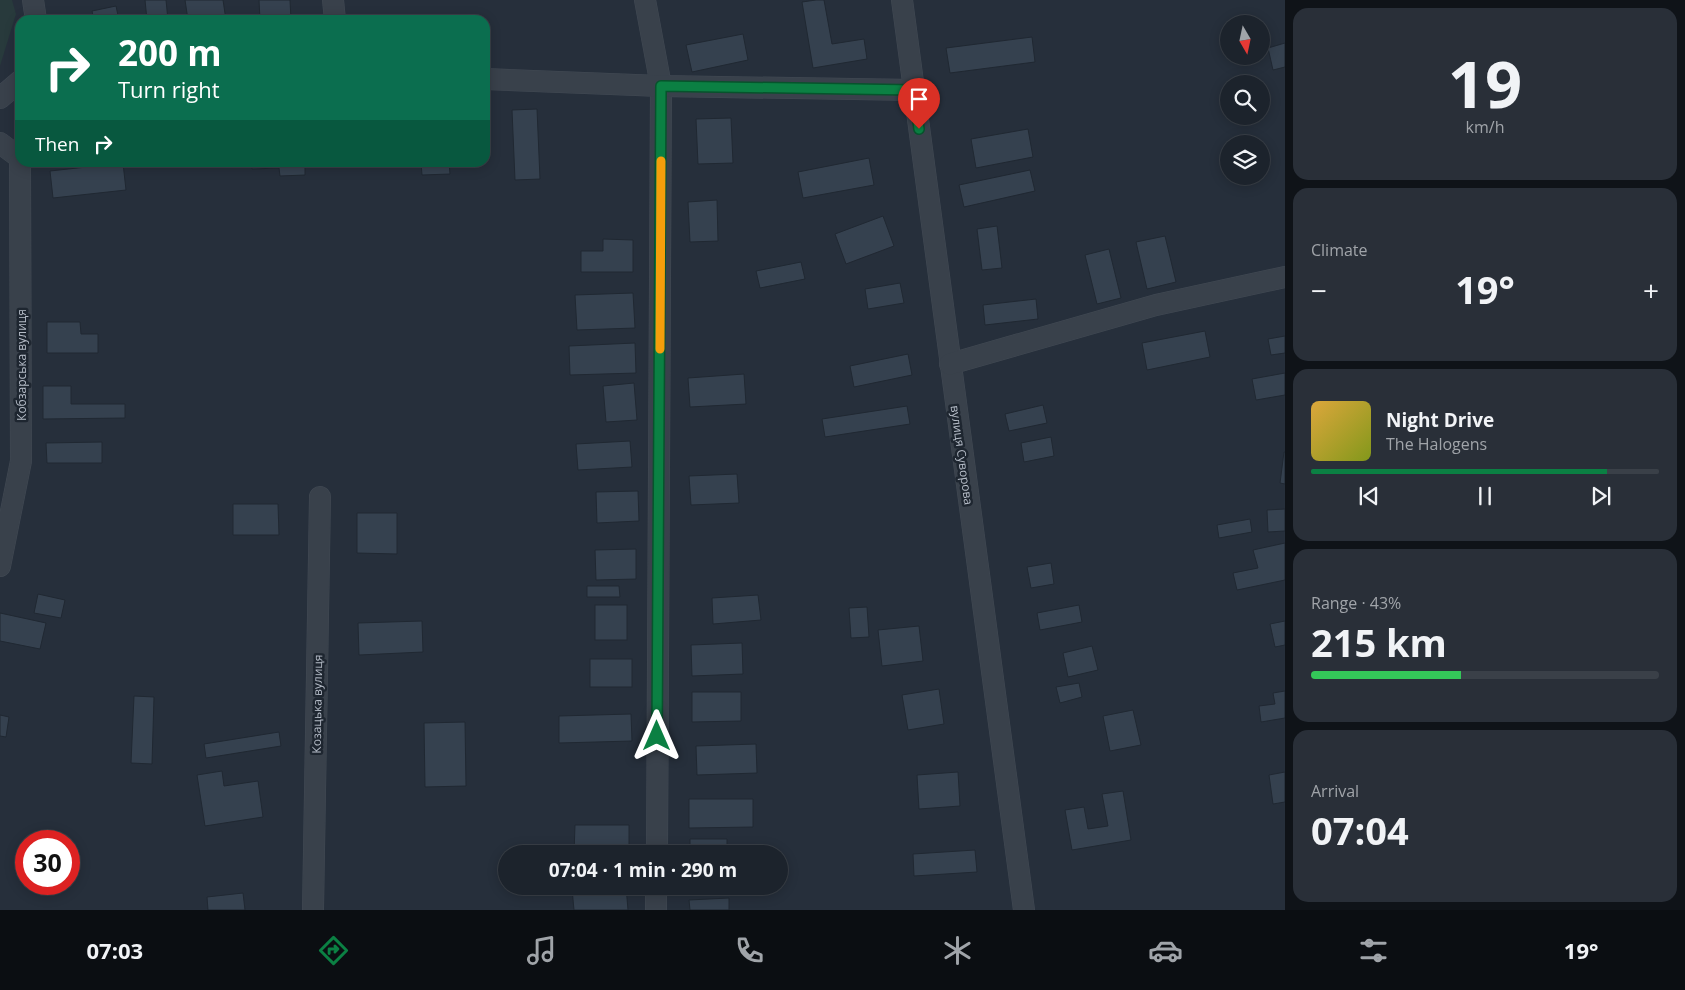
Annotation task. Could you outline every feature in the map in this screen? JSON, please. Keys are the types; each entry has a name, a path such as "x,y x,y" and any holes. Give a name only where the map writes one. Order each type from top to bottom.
{"street":[{"path":"33,0 35,15"},
{"path":"334,0 335,15"},
{"path":"645,0 661,86 656,845"},
{"name":"вулиця Суворова","path":"902,0 1024,910"},
{"path":"490,79 661,86 914,90"},
{"path":"0,98 15,85"},
{"path":"0,143 15,154"},
{"name":"Кобзарська вулиця","path":"0,566 21,461 20,167"},
{"path":"950,364 1156,305 1285,277"},
{"name":"Козацька вулиця","path":"313,910 320,497"},
{"path":"656,895 656,910"}],"shaded area":[{"path":"0,0 12,0 16,14 0,66"}],"building":[{"path":"145,0 166,0 168,15 146,15"},
{"path":"185,0 223,0 225,15 187,15"},
{"path":"259,0 290,0 291,15 260,15"},
{"path":"824,0 832,44 864,39 867,59 813,68 802,2"},
{"path":"116,6 118,15 93,15 92,11"},
{"path":"743,34 748,60 692,72 686,45"},
{"path":"1032,37 1035,62 950,73 946,48"},
{"path":"1285,43 1285,67 1273,70 1270,47"},
{"path":"537,109 540,179 515,180 512,110"},
{"path":"731,118 733,163 698,164 696,119"},
{"path":"1028,129 1033,157 976,168 971,139"},
{"path":"869,158 874,185 803,198 798,172"},
{"path":"86,167 123,167 126,190 53,198 50,171"},
{"path":"252,167 305,167 305,175 280,176 279,168 252,169"},
{"path":"421,167 449,167 450,174 422,175"},
{"path":"1030,170 1035,191 964,207 959,185"},
{"path":"717,200 718,241 690,242 688,202"},
{"path":"883,216 894,246 846,264 835,234"},
{"path":"997,226 1002,268 982,270 977,229"},
{"path":"1165,236 1176,282 1147,289 1136,242"},
{"path":"603,239 633,240 633,272 581,272 581,251 603,251"},
{"path":"1109,249 1121,298 1097,304 1085,255"},
{"path":"801,262 805,279 760,288 756,271"},
{"path":"900,283 904,303 868,309 865,289"},
{"path":"633,293 635,328 577,330 575,295"},
{"path":"1036,299 1038,319 985,325 983,305"},
{"path":"47,322 80,322 81,334 98,334 98,353 47,353"},
{"path":"1205,331 1210,357 1147,370 1142,343"},
{"path":"1285,336 1285,353 1271,355 1268,339"},
{"path":"635,343 636,373 570,375 569,346"},
{"path":"908,354 912,375 854,387 850,366"},
{"path":"1285,373 1285,395 1256,400 1252,379"},
{"path":"744,374 746,404 690,407 688,378"},
{"path":"634,383 637,420 606,422 603,386"},
{"path":"43,386 71,386 71,404 125,404 125,418 43,419"},
{"path":"1043,405 1047,423 1009,431 1005,414"},
{"path":"907,406 910,424 825,437 822,419"},
{"path":"1051,437 1054,456 1024,462 1021,443"},
{"path":"630,441 632,467 578,470 576,444"},
{"path":"102,442 102,463 47,463 46,443"},
{"path":"1285,452 1285,484 1280,483"},
{"path":"737,474 739,503 691,505 689,476"},
{"path":"638,491 639,521 597,523 596,492"},
{"path":"233,504 278,504 279,535 233,535"},
{"path":"1285,509 1285,531 1268,532 1267,510"},
{"path":"357,513 397,513 397,554 357,553"},
{"path":"1250,519 1252,532 1219,538 1217,525"},
{"path":"1285,543 1285,580 1237,590 1233,573 1258,568 1253,550"},
{"path":"636,549 636,579 596,580 595,550"},
{"path":"1051,563 1054,584 1031,588 1027,567"},
{"path":"587,586 619,586 620,597 587,597"},
{"path":"38,594 65,600 61,618 34,613"},
{"path":"758,595 761,620 713,624 712,598"},
{"path":"595,605 627,605 627,640 595,640"},
{"path":"1079,605 1082,622 1040,630 1037,613"},
{"path":"867,607 869,637 851,638 849,608"},
{"path":"0,613 46,623 40,649 0,641"},
{"path":"422,621 423,652 359,655 358,623"},
{"path":"1285,621 1285,645 1275,647 1270,624"},
{"path":"919,626 923,661 882,666 878,630"},
{"path":"742,643 743,674 692,676 691,645"},
{"path":"1092,646 1098,670 1068,677 1063,653"},
{"path":"590,659 632,659 632,687 590,687"},
{"path":"1079,683 1082,697 1060,703 1056,687"},
{"path":"939,689 944,724 908,730 902,695"},
{"path":"1285,691 1285,718 1261,722 1259,706 1275,704 1273,693"},
{"path":"692,692 741,692 741,721 692,722"},
{"path":"134,696 154,697 152,764 131,763"},
{"path":"1133,710 1141,745 1110,751 1103,716"},
{"path":"631,714 632,741 559,743 559,716"},
{"path":"0,715 9,717 6,737 0,736"},
{"path":"465,722 466,786 425,787 424,723"},
{"path":"279,732 281,746 206,758 204,744"},
{"path":"756,744 757,773 697,775 696,746"},
{"path":"222,771 224,786 258,781 263,817 205,826 197,775"},
{"path":"958,772 960,806 919,809 917,775"},
{"path":"1285,772 1285,802 1273,804 1269,775"},
{"path":"1123,791 1131,840 1072,850 1065,810 1084,807 1088,829 1108,826 1102,794"},
{"path":"689,799 753,799 753,827 689,828"},
{"path":"575,825 629,825 629,845 574,845"},
{"path":"690,839 727,839 727,845 690,845"},
{"path":"975,850 977,872 914,876 913,854"},
{"path":"243,893 245,910 208,910 207,897"},
{"path":"573,895 627,895 628,910 574,910"},
{"path":"729,898 729,910 690,910 689,900"}],"slow traffic":[{"path":"660,349 661,161"}],"route":[{"path":"657,736 661,86 914,90 919,129"}]}
